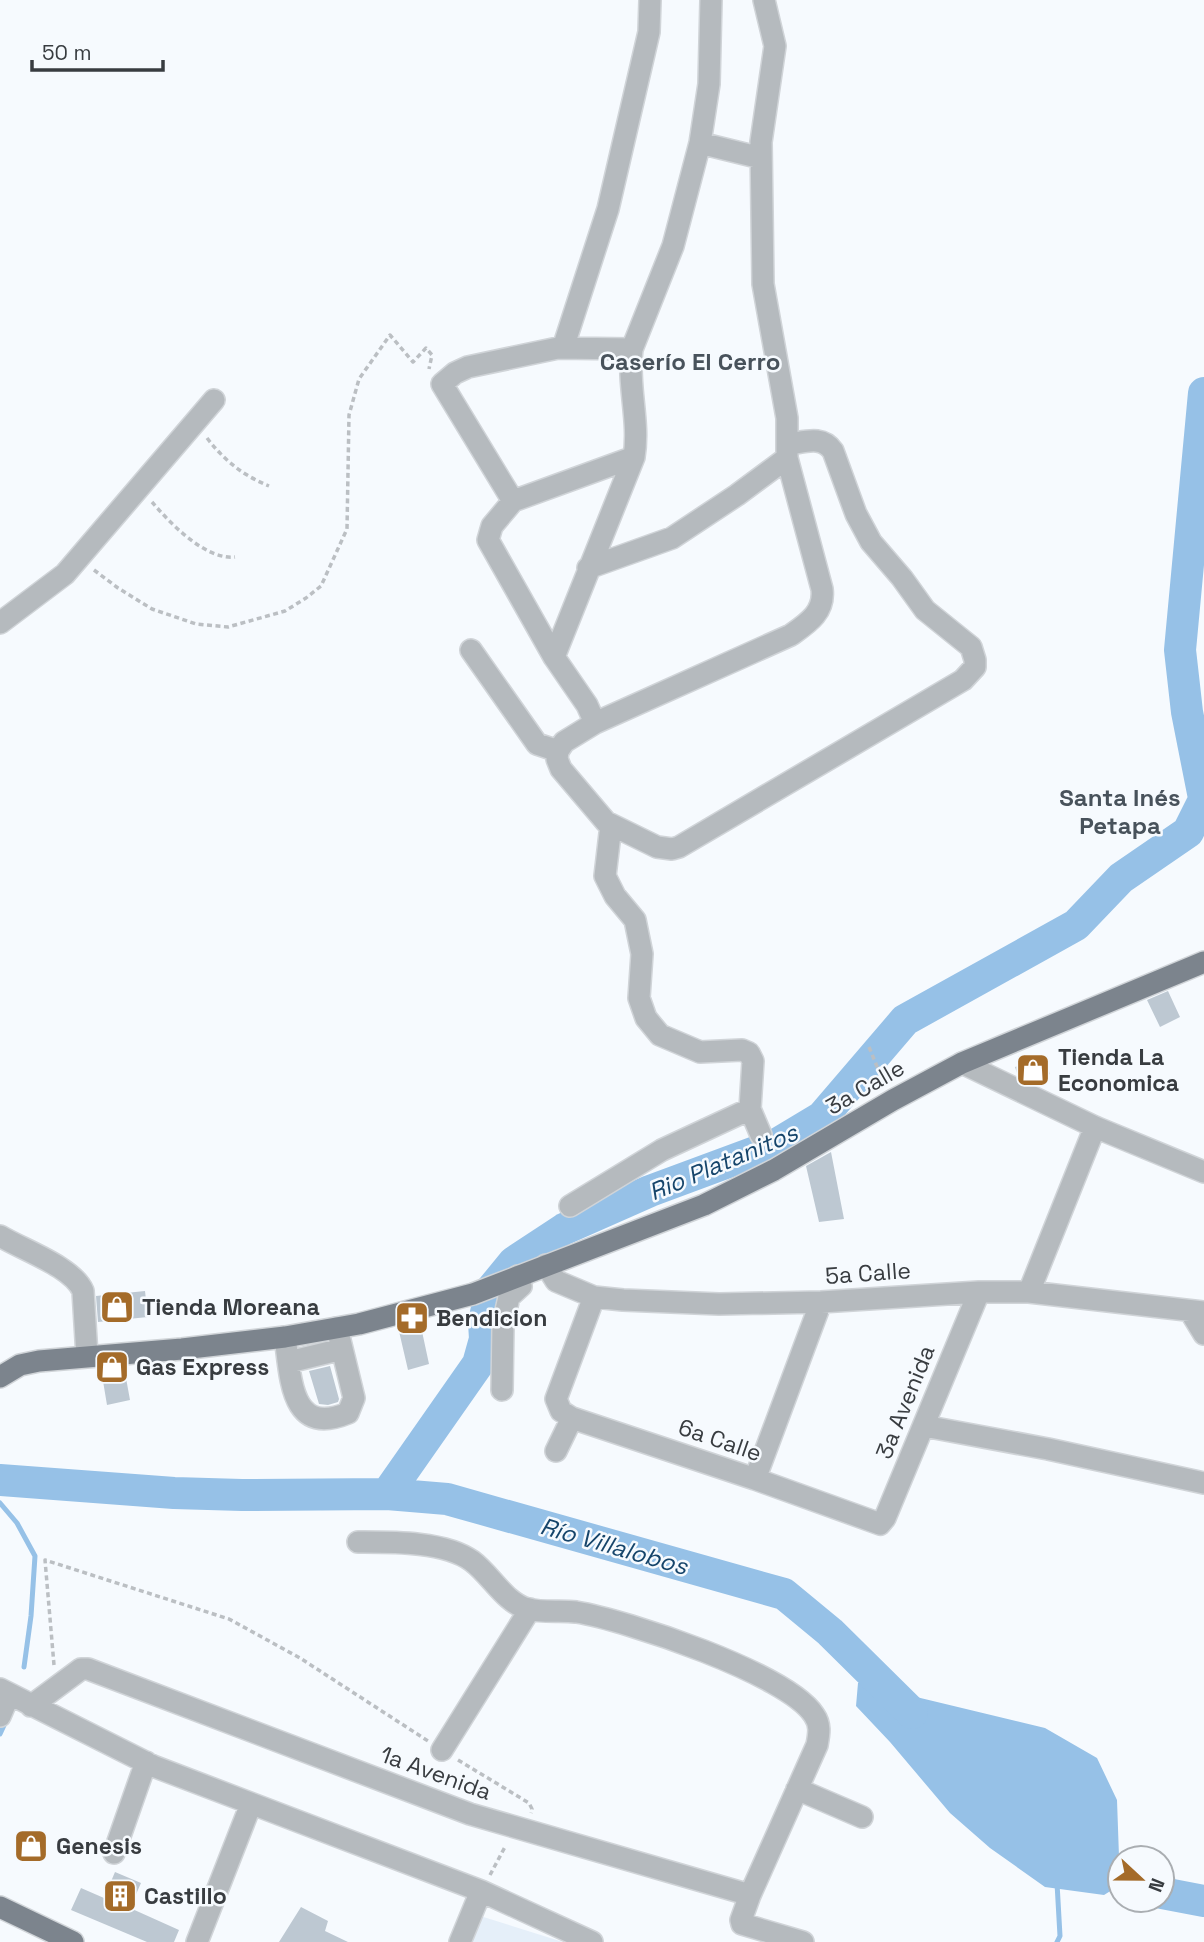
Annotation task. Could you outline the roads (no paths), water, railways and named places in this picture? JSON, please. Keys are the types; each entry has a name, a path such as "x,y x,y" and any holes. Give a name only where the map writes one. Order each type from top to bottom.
{"main road":[{"name":"3a Calle","path":"516,1276 716,1199 774,1170 962,1063 1204,962"},
{"path":"0,1377 20,1365 39,1360 182,1349 337,1328 473,1294 516,1276"},
{"path":"0,1907 73,1942"}],"street":[{"path":"563,348 608,209 649,32 650,0"},
{"path":"554,657 634,457 636,433 630,365 632,349 673,246 700,143 709,84 711,0"},
{"path":"588,568 672,538 737,495 788,451 818,440 828,443 833,451 856,514 871,542 925,610 971,647 975,667 963,680 672,849 657,847 606,822 561,769 557,759 558,751 564,742 595,723 791,635 816,616 823,602 788,451 787,418 763,284 761,134 775,46 764,0"},
{"path":"700,143 761,158"},
{"path":"513,501 442,384 454,373 468,367 563,348 632,349"},
{"path":"0,623 65,574 214,400"},
{"path":"595,723 587,705 554,657 488,540 492,526 513,501 634,457"},
{"path":"471,650 537,744 558,751"},
{"path":"611,825 605,876 615,897 635,920 642,954 639,998 646,1018 660,1035 700,1052 742,1050 749,1053 753,1061 750,1109 761,1135"},
{"path":"962,1063 1095,1127 1204,1172"},
{"path":"570,1206 662,1150 750,1109"},
{"path":"1029,1292 1095,1127"},
{"path":"0,1236 65,1271 80,1285 83,1291 87,1356"},
{"name":"5a Calle","path":"546,1265 556,1281 594,1297 719,1304 1029,1292 1197,1312"},
{"path":"502,1390 503,1324 509,1297 521,1286 516,1276"},
{"name":"3a Avenida","path":"874,1523 880,1524 885,1518 979,1292"},
{"path":"556,1451 572,1418 561,1411 556,1399 594,1297"},
{"path":"755,1479 821,1302"},
{"path":"1197,1312 1204,1334"},
{"path":"285,1337 298,1403 305,1413 318,1420 333,1419 348,1413 354,1398 337,1328"},
{"path":"289,1362 342,1349"},
{"name":"6a Calle","path":"572,1418 755,1479 874,1523"},
{"path":"924,1426 1048,1449 1204,1483"},
{"path":"358,1542 408,1542 470,1559 516,1605 530,1609 576,1612 654,1632 748,1670 800,1698 814,1715 820,1728 817,1745 741,1920 742,1924 803,1942"},
{"path":"442,1750 530,1609"},
{"name":"1a Avenida","path":"31,1706 81,1669 88,1669 470,1814 750,1895"},
{"path":"0,1716 4,1692 146,1762 481,1891 592,1942"},
{"path":"114,1853 146,1762"},
{"path":"797,1789 862,1817"},
{"path":"197,1942 251,1804"},
{"path":"460,1942 481,1891"}],"water":[{"path":"858,1683 882,1683 908,1695 1045,1728 1097,1758 1117,1800 1119,1844 1106,1844 1106,1894 1045,1887 990,1848 950,1813 856,1706"}],"waterway":[{"path":"1204,393 1180,650 1187,712 1204,798"},
{"name":"Rio Platanitos","path":"387,1494 478,1364 485,1339 484,1322 491,1290 514,1262 564,1229 650,1191 777,1144 822,1117 905,1020 1076,925 1121,878 1188,832 1204,800"},
{"name":"Río Villalobos","path":"0,1480 174,1493 387,1494 447,1499 784,1594 830,1632 912,1713"},
{"path":"0,1503 17,1523 35,1556 24,1667"},
{"path":"0,1734 6,1721"},
{"path":"1057,1883 1060,1936 1057,1942"},
{"name":"Río Villalobos","path":"1176,1896 1204,1901"}],"place":[{"name":"Tienda La Economica","path":"1033,1070"},
{"name":"Tienda Moreana","path":"117,1307"},
{"name":"Bendicion","path":"412,1318"},
{"name":"Gas Express","path":"112,1367"},
{"name":"Genesis","path":"31,1846"},
{"name":"Castillo","path":"120,1896"}],"district":[{"name":"Caserío El Cerro","path":"690,361"},
{"name":"Santa Inés Petapa","path":"1120,811"}]}
